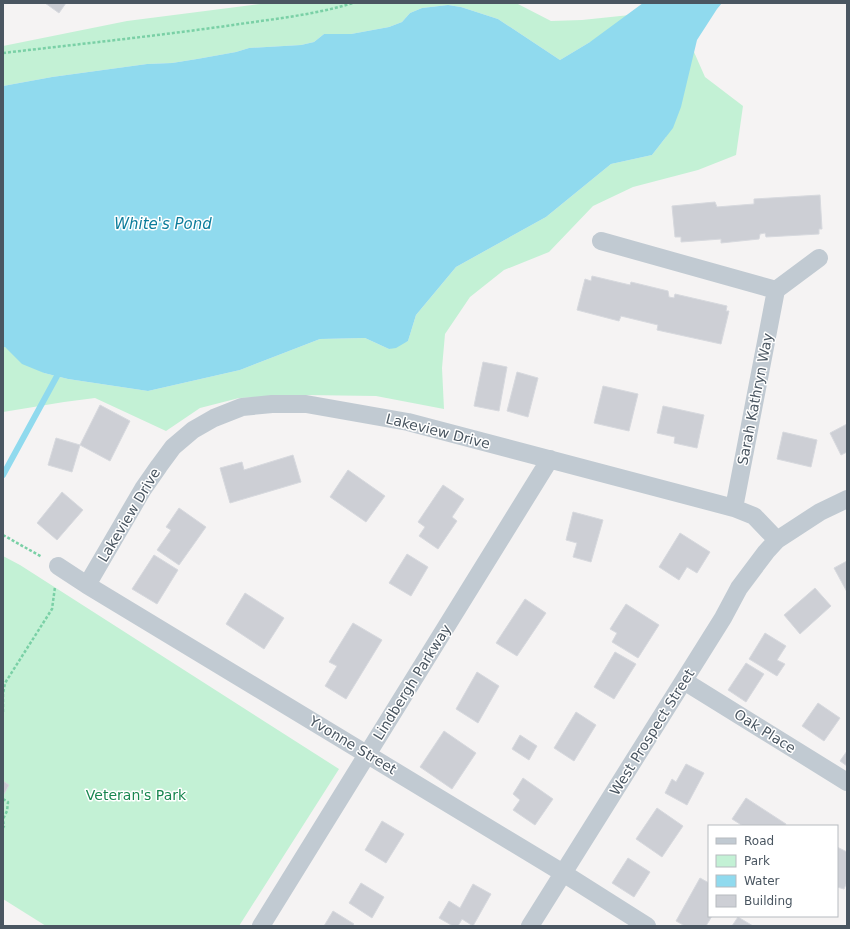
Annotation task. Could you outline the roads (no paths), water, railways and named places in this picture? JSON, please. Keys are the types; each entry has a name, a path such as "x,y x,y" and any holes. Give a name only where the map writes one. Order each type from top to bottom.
{"street":[{"path":"601,241 776,290 819,258"},
{"name":"Sarah Kathryn Way","path":"734,508 776,290"},
{"name":"Lakeview Drive","path":"87,585 143,489 173,447 193,430 214,418 242,407 272,404 306,404 408,422 734,508 754,516 777,540"},
{"name":"Lindbergh Parkway","path":"261,926 550,459"},
{"path":"777,540 820,512 847,499"},
{"name":"West Prospect Street","path":"530,926 723,618 739,588 777,540"},
{"name":"Yvonne Street","path":"58,566 563,873 646,926"},
{"name":"Oak Place","path":"684,681 847,782"}],"water":[{"name":"White's Pond","path":"643,3 722,3 697,40 681,107 673,128 652,155 611,164 546,217 456,267 416,315 408,341 396,348 389,349 365,338 320,339 240,370 148,391 68,379 44,373 22,364 5,347 3,347 3,86 52,77 147,64 172,63 236,52 249,48 301,45 314,42 324,34 351,34 389,27 402,22 410,13 422,8 448,5 461,7 498,19 560,60 590,42"}],"waterway":[{"path":"3,475 57,376"}],"park label":[{"name":"Veteran's Park","path":"136,795"}]}
